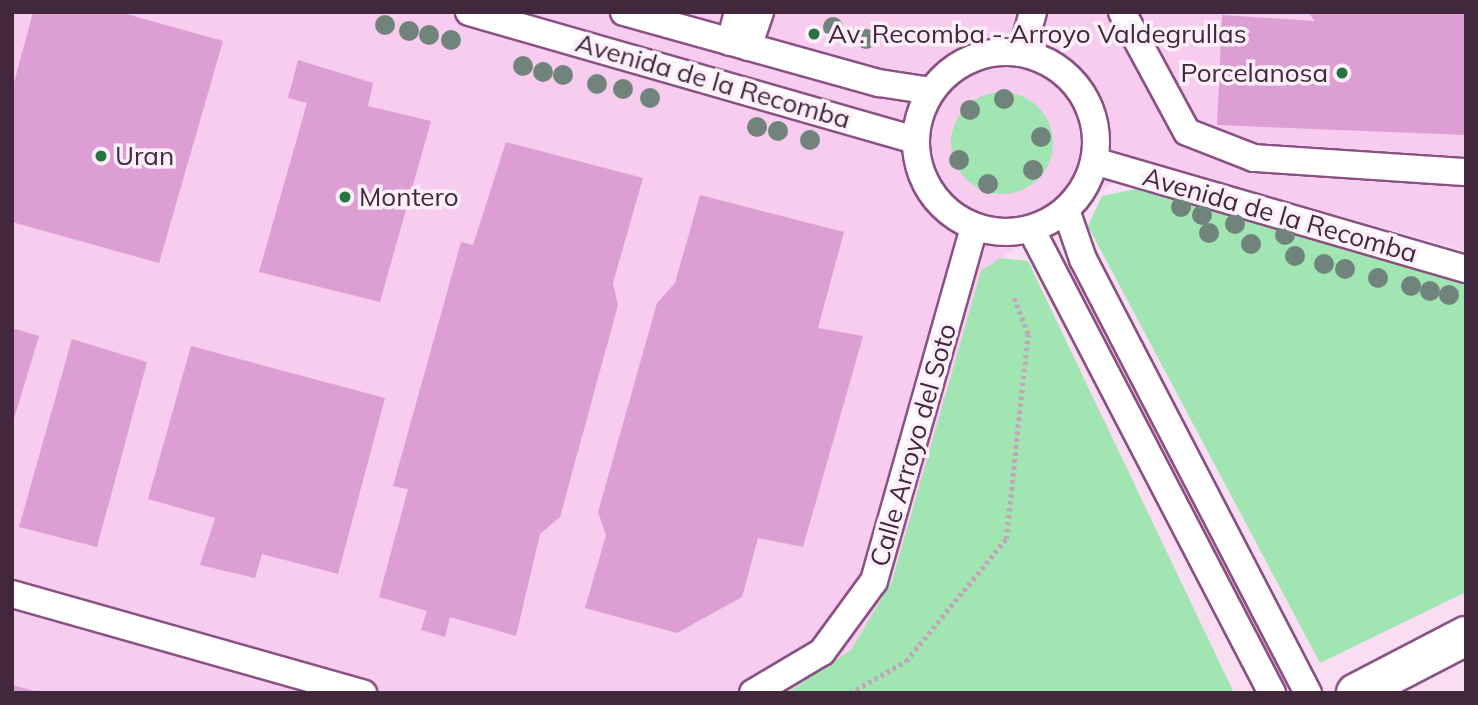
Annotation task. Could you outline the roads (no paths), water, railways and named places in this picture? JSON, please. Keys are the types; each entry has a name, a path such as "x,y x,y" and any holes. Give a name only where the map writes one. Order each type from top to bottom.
{"highway":[{"path":"1356,693 1466,636"}],"street":[{"name":"Avenida de la Recomba","path":"470,12 915,140"},
{"name":"Avenida de la Recomba","path":"624,12 739,44 931,91"},
{"path":"738,12 739,44"},
{"path":"739,44 760,12"},
{"path":"1022,52 1033,12"},
{"path":"1122,12 1187,132 1254,158 1466,172"},
{"path":"1022,52 1044,59 1083,93 1093,124 1094,161 1066,210 1032,231 974,227 932,195 915,140 931,91 966,60 1022,52"},
{"name":"Avenida de la Recomba","path":"1094,161 1466,269"},
{"path":"1066,210 1083,259 1308,693"},
{"name":"Calle Arroyo del Soto","path":"754,693 822,652 874,581 974,227"},
{"path":"1032,231 1272,693"},
{"path":"12,594 363,693"}],"place":[{"name":"Av. Recomba - Arroyo Valdegrullas","path":"814,34"},
{"name":"Porcelanosa","path":"1342,73"},
{"name":"Uran","path":"101,156"},
{"name":"Montero","path":"345,197"}]}
